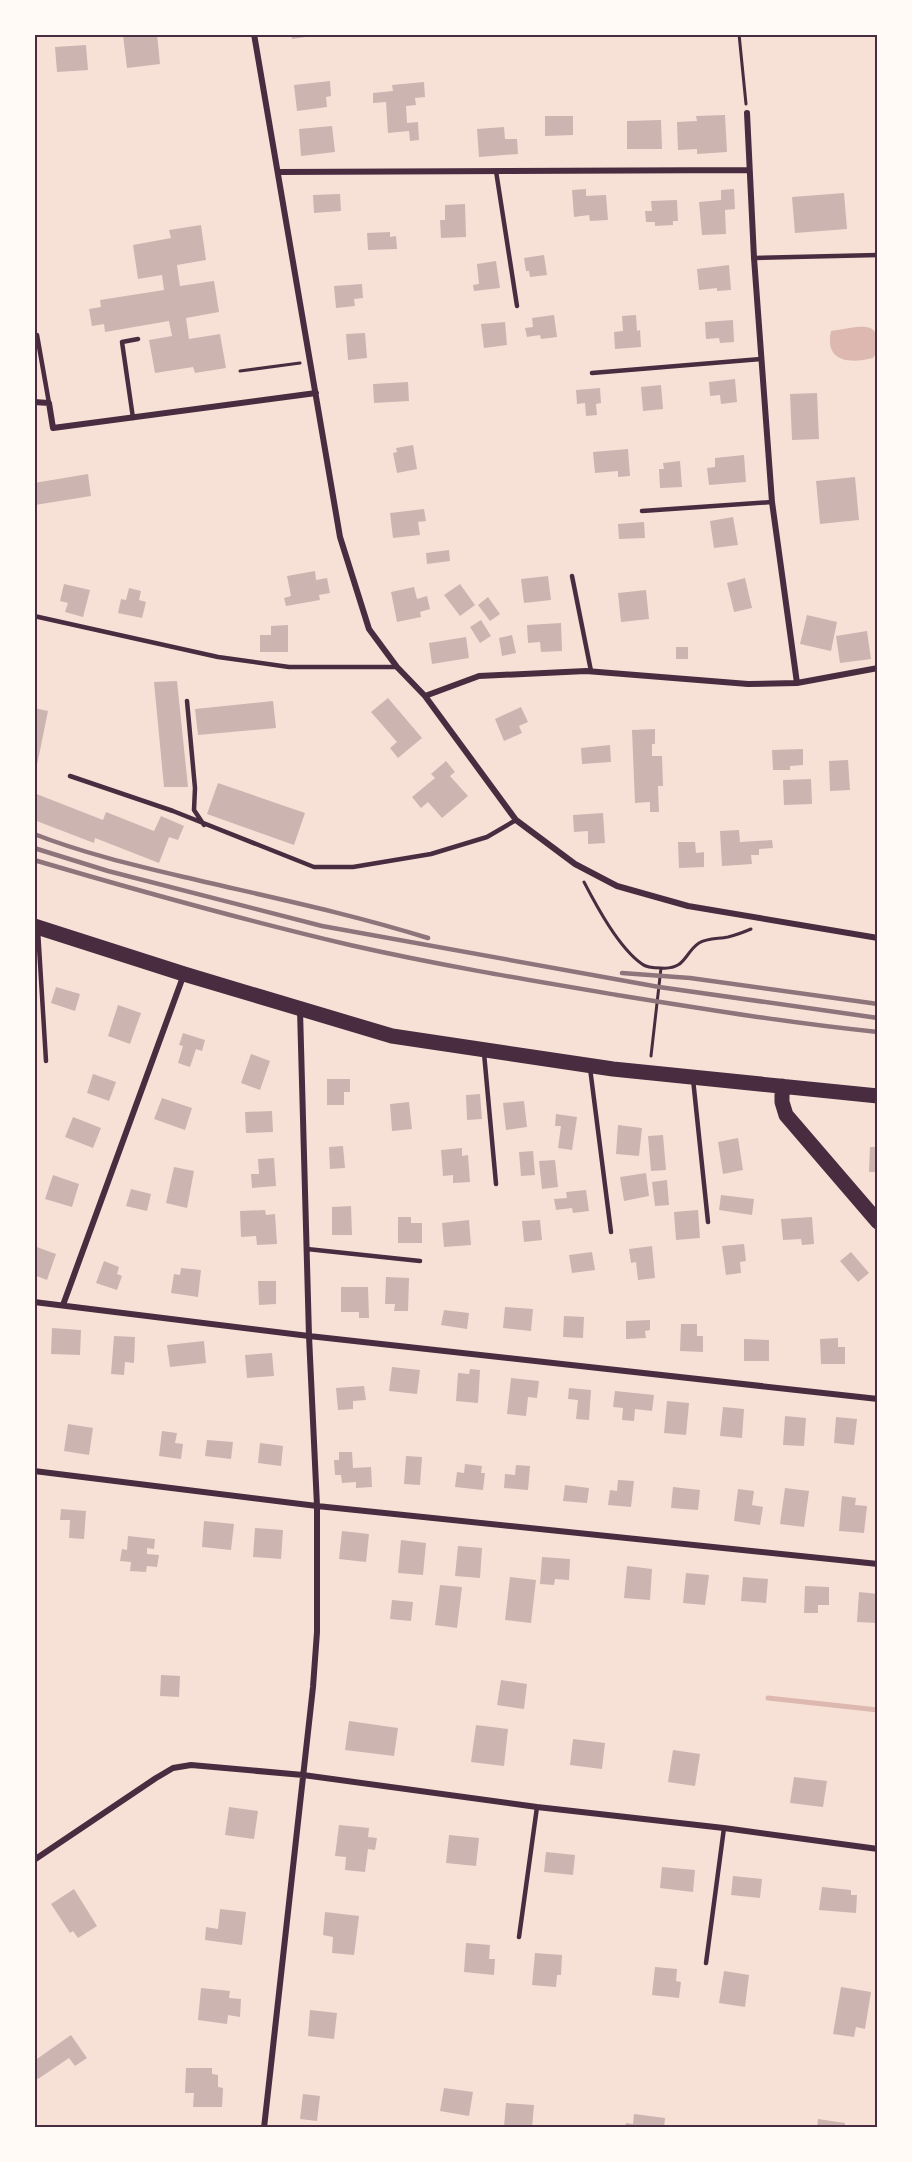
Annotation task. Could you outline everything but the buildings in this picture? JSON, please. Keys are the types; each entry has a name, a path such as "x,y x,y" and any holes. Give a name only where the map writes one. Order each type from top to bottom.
{"main road":[{"path":"36,926 184,974 392,1036 590,1066 878,1096"},
{"path":"782,1086 782,1102 786,1114 878,1222"}],"street":[{"path":"254,34 340,537 369,629 397,667 425,696 516,820 575,864 617,886 688,906 878,938"},
{"path":"747,113 754,258 772,502 797,683"},
{"path":"278,172 749,170"},
{"path":"34,402 49,403 54,428 316,393"},
{"path":"425,696 479,676 591,671 748,684 797,683 878,668"},
{"path":"63,1305 184,974"},
{"path":"264,2127 317,1632 317,1506 309,1336 300,1009"},
{"path":"34,1302 309,1336 878,1399"},
{"path":"34,1472 317,1506 878,1564"},
{"path":"34,1860 156,1778 173,1768 191,1765 303,1775 537,1807 724,1828 878,1849"}],"lane":[{"path":"496,171 517,306"},
{"path":"754,258 878,255"},
{"path":"37,335 49,403"},
{"path":"133,418 123,342 138,339"},
{"path":"592,373 761,359"},
{"path":"642,511 772,502"},
{"path":"573,576 591,671"},
{"path":"34,616 218,657 289,667 397,667"},
{"path":"187,701 195,788 194,810 204,825"},
{"path":"70,776 173,811 314,867 354,867 431,854 487,837 516,820"},
{"path":"36,926 46,1061"},
{"path":"483,1050 496,1184"},
{"path":"590,1066 611,1232"},
{"path":"692,1077 708,1222"},
{"path":"307,1249 420,1261"},
{"path":"519,1937 537,1807"},
{"path":"706,1963 724,1828"}],"path":[{"path":"739,34 747,113"},
{"path":"240,371 302,363"},
{"path":"575,864 599,910 626,949 642,964 661,968 676,966 688,957 698,944 761,928"},
{"path":"649,1072 661,968"}],"shaded area":[{"path":"856,327 870,328 877,335 878,347 873,358 848,360 835,355 831,349 831,331"}],"waterway":[{"path":"768,1698 878,1710"}],"railway":[{"path":"34,834 127,863 337,913 428,938"},
{"path":"34,848 108,871 322,926 659,987 878,1018"},
{"path":"34,860 231,915 416,959 682,1005 878,1032"},
{"path":"622,973 690,978 878,1004"}]}
